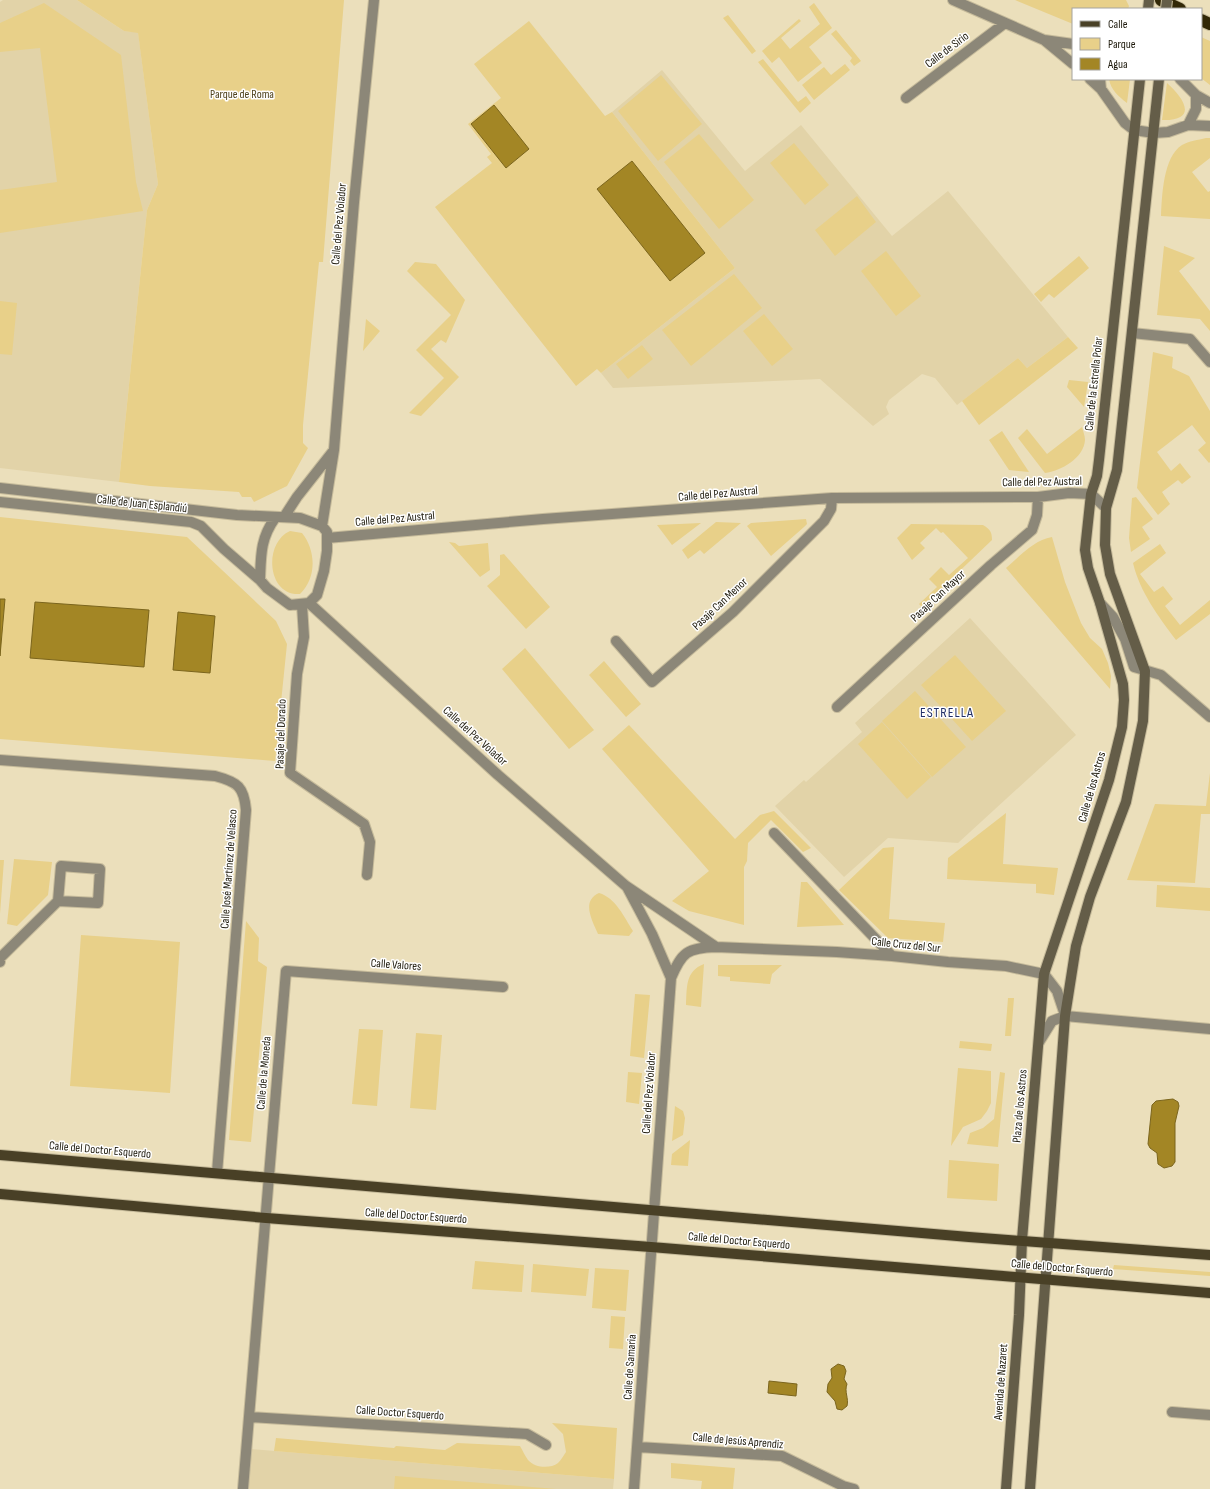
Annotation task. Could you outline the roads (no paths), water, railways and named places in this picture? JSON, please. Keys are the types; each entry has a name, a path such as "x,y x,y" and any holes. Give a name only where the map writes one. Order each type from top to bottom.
{"highway":[{"path":"1161,0 1178,8"}],"main road":[{"name":"Calle de la Estrella Polar","path":"1100,603 1088,568 1085,550 1091,494 1097,476 1099,460 1140,80"},
{"path":"1030,1489 1065,1016 1076,946 1090,897 1126,802 1143,721 1145,671 1110,574 1105,545 1106,508 1116,477 1159,80"},
{"name":"Calle de los Astros","path":"1044,974 1109,780 1122,727 1124,700 1123,684 1100,603"},
{"name":"Plaza de los Astros","path":"1022,1240 1044,974"},
{"name":"Calle del Doctor Esquerdo","path":"0,1155 1210,1255"},
{"name":"Calle del Doctor Esquerdo","path":"0,1194 266,1218 651,1247 1210,1294"},
{"path":"1020,1278 1022,1240"},
{"name":"Avenida de Nazaret","path":"1006,1489 1019,1315 1020,1278"}],"street":[{"name":"Calle del Pez Volador","path":"322,526 334,450 354,202 374,0"},
{"path":"953,0 1044,40 1072,44"},
{"name":"Calle de Sirio","path":"906,98 1005,23"},
{"path":"1044,40 1072,63"},
{"path":"1181,80 1196,95 1210,104"},
{"path":"1101,84 1125,123 1134,130 1154,133 1168,132 1188,125 1210,126"},
{"path":"1188,125 1196,109 1196,95"},
{"path":"1132,333 1190,339 1210,362"},
{"path":"280,517 300,518 322,526 327,532 328,538 326,561 317,596 305,604 290,604 270,590 260,580 262,543 265,534 297,497 334,450"},
{"name":"Calle de Juan Esplandiú","path":"0,488 237,515 280,517"},
{"name":"Calle del Pez Austral","path":"328,538 536,519 832,498 1038,497 1069,493 1091,494 1106,508"},
{"name":"Pasaje Can Mayor","path":"837,707 991,564 1032,530 1037,515 1038,497"},
{"name":"Pasaje Can Menor","path":"616,641 652,682 733,612 824,521 831,509 832,498"},
{"name":"Calle de Juan Esplandiú","path":"0,502 191,522 201,526 224,549 260,580"},
{"name":"Calle de la Estrella Polar","path":"1100,603 1113,617 1122,634 1134,667 1161,674 1210,717"},
{"name":"Calle del Pez Volador","path":"305,604 626,886 716,948"},
{"name":"Pasaje del Dorado","path":"305,604 304,637 297,674 290,773 364,824 370,842 367,875"},
{"name":"Calle José Martínez de Velasco","path":"0,760 215,776 229,780 240,787 245,798 246,810 217,1173"},
{"path":"774,833 892,956"},
{"path":"0,962 0,958 58,901 61,866 100,869 98,904 58,901"},
{"name":"Calle del Pez Volador","path":"626,886 652,934 671,978"},
{"name":"Calle del Pez Volador","path":"651,1247 671,978 677,964 686,954 696,948 716,948"},
{"name":"Calle Cruz del Sur","path":"716,948 837,952 892,956 1006,966 1044,974"},
{"name":"Calle Valores","path":"286,970 503,986"},
{"name":"Calle de la Moneda","path":"269,1178 286,970"},
{"path":"1044,974 1058,991 1065,1016"},
{"path":"1038,1042 1052,1021 1065,1016 1210,1029"},
{"path":"243,1489 269,1178"},
{"name":"Calle de Samaria","path":"634,1489 651,1247"},
{"path":"1172,1412 1210,1415"},
{"name":"Calle Doctor Esquerdo","path":"249,1416 527,1434 546,1445"},
{"name":"Calle de Jesús Aprendiz","path":"638,1447 782,1456 843,1486 854,1489"}],"water":[{"path":"494,105 529,149 506,168 471,124"},
{"path":"632,161 705,253 670,281 597,189"},
{"path":"0,599 5,599 0,656"},
{"path":"35,602 149,610 144,667 30,658"},
{"path":"178,612 215,616 210,673 173,670"},
{"path":"1173,1099 1178,1102 1179,1106 1175,1123 1175,1162 1172,1166 1164,1168 1158,1164 1157,1153 1150,1148 1148,1144 1152,1105 1156,1101"},
{"path":"838,1364 844,1366 846,1371 844,1379 847,1384 847,1406 842,1410 837,1409 835,1401 827,1392 828,1384 832,1378 831,1369"},
{"path":"769,1381 797,1384 796,1396 768,1393"}],"district":[{"name":"ESTRELLA","path":"947,712"}],"park label":[{"name":"Parque de Roma","path":"242,94"}]}
